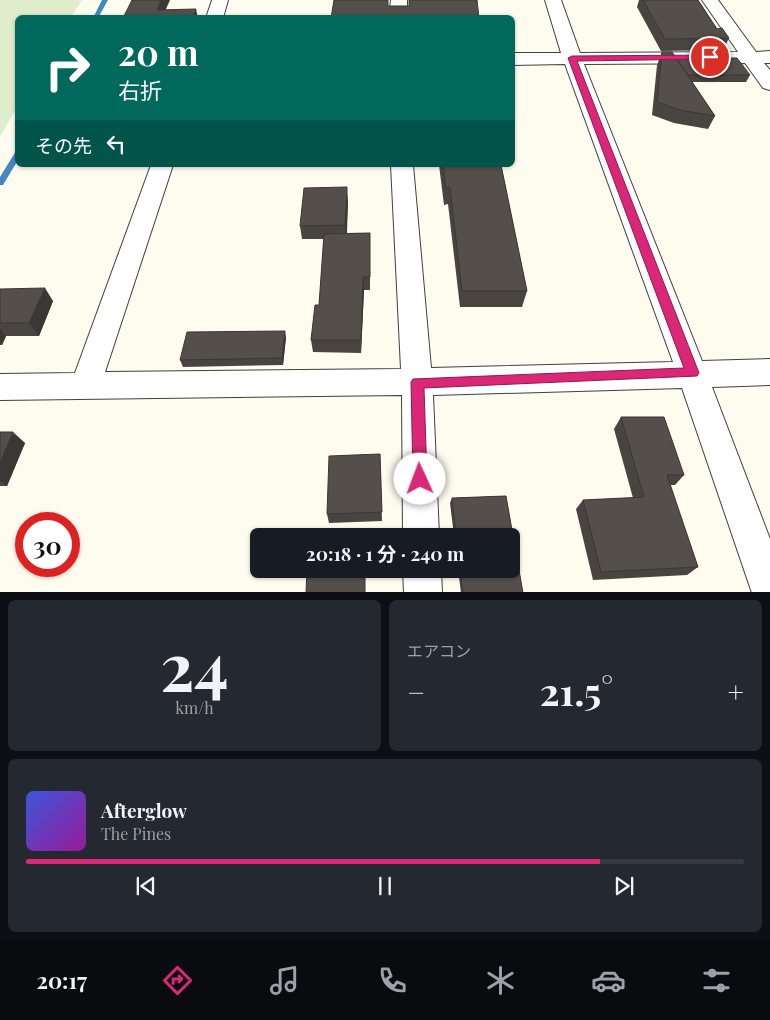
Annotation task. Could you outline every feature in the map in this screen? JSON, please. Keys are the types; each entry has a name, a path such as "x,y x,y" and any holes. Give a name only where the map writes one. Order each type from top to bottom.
{"street":[{"path":"215,15 220,0"},
{"path":"398,0 398,15"},
{"path":"553,0 572,58 692,373 770,590"},
{"path":"710,0 770,84"},
{"path":"515,59 770,57"},
{"path":"85,387 161,167"},
{"path":"402,167 417,382 421,528"},
{"path":"0,387 417,382 770,372"},
{"path":"422,578 423,592"}],"green space":[{"path":"0,0 82,0 72,15 15,15 15,110 0,136"}],"building":[{"path":"132,0 161,0 157,10 196,9 194,15 124,15"},
{"path":"334,0 388,0 388,6 409,6 409,0 477,0 479,15 332,15"},
{"path":"643,0 698,0 717,29 722,28 729,38 665,39"},
{"path":"662,52 672,52 715,116 680,110 657,102"},
{"path":"676,58 737,58 750,75 688,75"},
{"path":"443,167 501,167 527,291 462,291 450,188 446,188"},
{"path":"347,187 345,225 300,226 304,188"},
{"path":"370,233 370,277 363,277 361,340 311,340 315,305 319,305 324,234"},
{"path":"45,288 29,323 0,323 0,289"},
{"path":"285,331 282,358 180,360 187,332"},
{"path":"621,417 664,417 684,475 667,475 698,567 601,572 583,500 644,497"},
{"path":"0,432 13,432 0,463"},
{"path":"380,454 382,512 327,514 329,456"},
{"path":"506,496 512,528 455,528 452,498"},
{"path":"520,576 523,592 463,592 461,578 520,578"},
{"path":"307,578 365,578 365,592 306,592"}],"waterway":[{"path":"97,15 105,0"},
{"path":"0,183 15,158"}],"route":[{"path":"420,479 417,382 692,373 572,58 710,57"}]}
